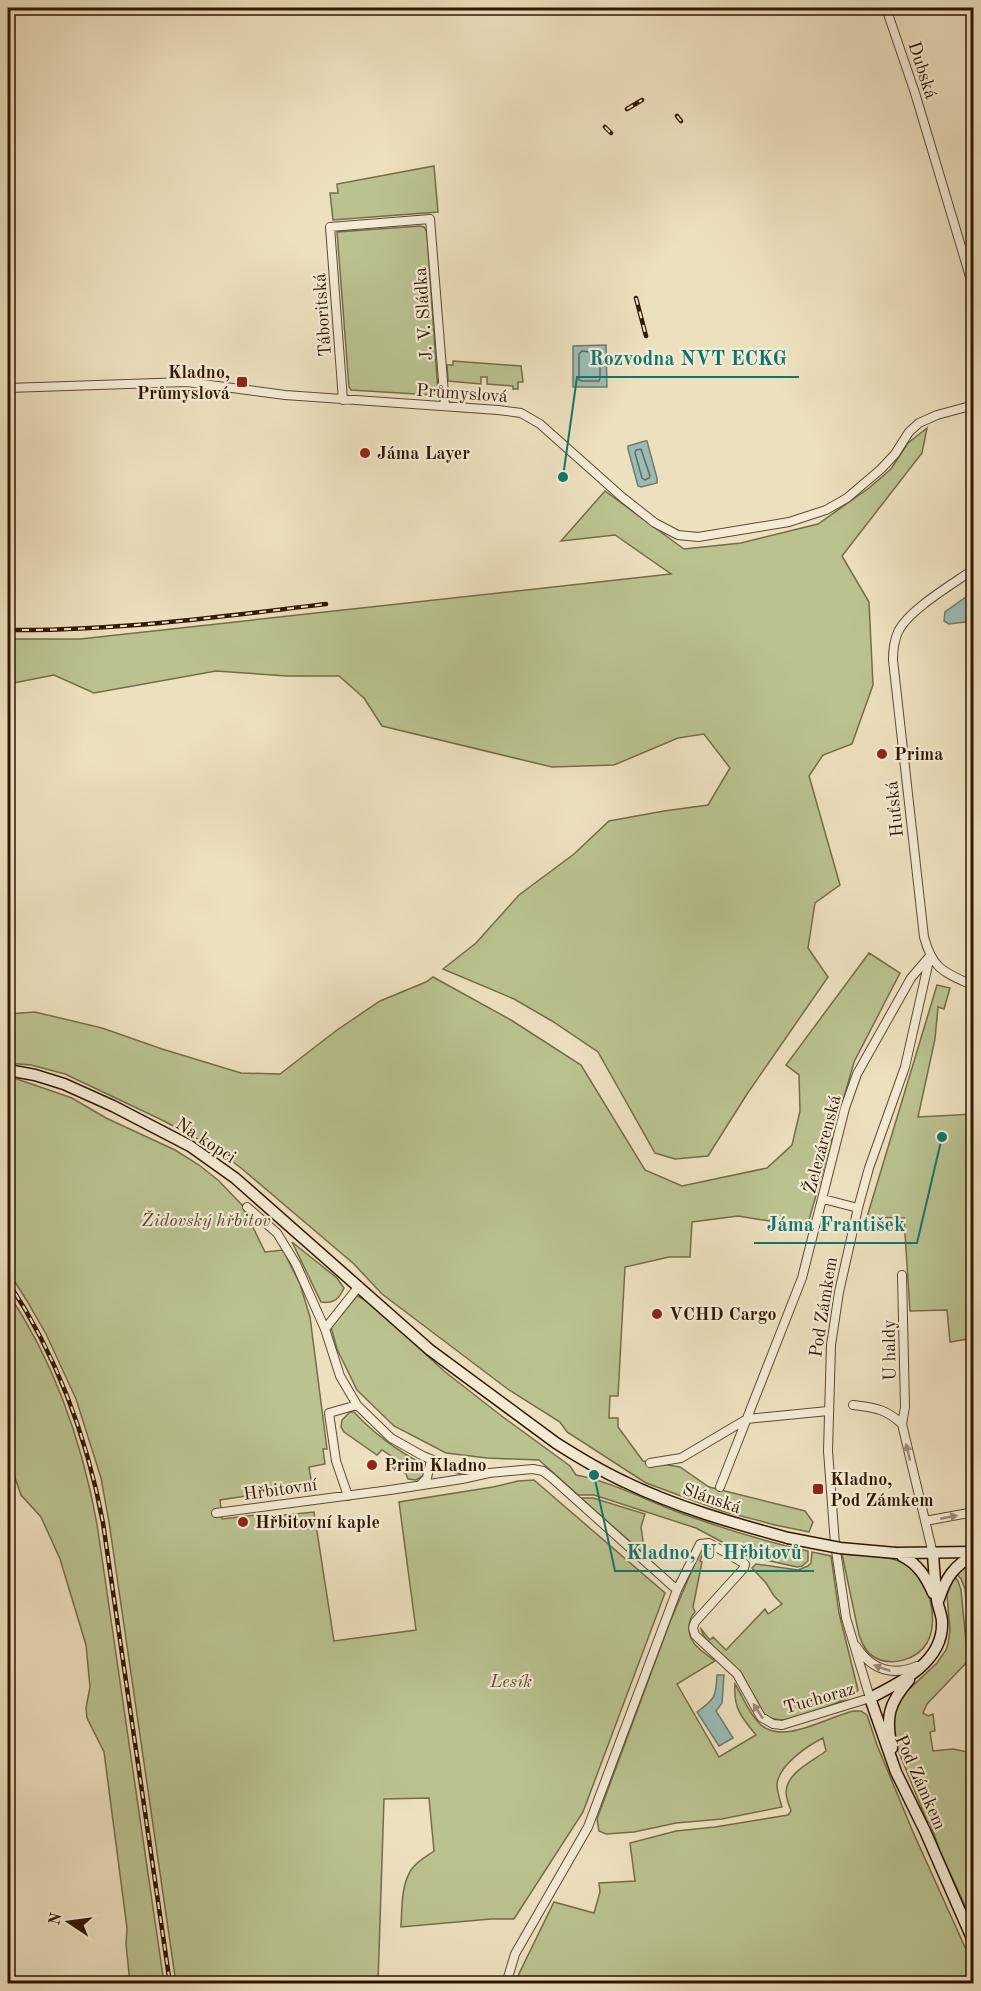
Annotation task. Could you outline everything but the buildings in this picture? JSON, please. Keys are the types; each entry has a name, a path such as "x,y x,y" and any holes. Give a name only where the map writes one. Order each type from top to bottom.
{"main road":[{"name":"Na kopci","path":"8,1070 64,1084 113,1106 190,1146 235,1178 359,1286"},
{"name":"Slánská","path":"359,1286 430,1350 556,1443 624,1482 659,1497 743,1526 788,1538 840,1548 896,1553 974,1554"},
{"path":"896,1553 912,1561 923,1573 938,1602"},
{"path":"870,1698 917,1670 938,1647 942,1622 933,1554"},
{"path":"938,1602 949,1575 962,1561 974,1554"},
{"path":"906,1791 893,1750 888,1721 890,1707 895,1698 917,1670"},
{"name":"Pod Zámkem","path":"870,1698 896,1772 974,1943"}],"street":[{"name":"Dubská","path":"886,8 915,93 974,290"},
{"name":"Táboritská","path":"343,400 330,227 430,219"},
{"name":"J. V. Sládka","path":"430,219 445,406"},
{"name":"Průmyslová","path":"8,388 187,382 285,395 511,411 531,417 649,519 672,533 691,537 789,522 826,510 847,498 881,470 909,432 919,423 937,415 974,405"},
{"name":"Huťská","path":"930,956 922,926 893,674 893,647 897,633 909,616 974,569"},
{"path":"930,956 943,971 974,986"},
{"name":"Železárenská","path":"720,1487 802,1278 845,1108 857,1074 911,978 930,956"},
{"name":"Pod Zámkem","path":"870,1698 851,1636 841,1590 833,1523 828,1411 831,1344 839,1292 858,1208 869,1168 905,1067 930,956"},
{"path":"823,1199 858,1208"},
{"path":"247,1207 277,1233 296,1264 325,1329 340,1376 357,1405 391,1438 431,1460 462,1470 489,1473"},
{"name":"U haldy","path":"902,1275 905,1407 902,1424"},
{"path":"325,1329 359,1286"},
{"name":"Hřbitovní","path":"348,1496 336,1461 329,1413 357,1405"},
{"path":"853,1406 878,1408 902,1424 933,1554"},
{"name":"Slánská","path":"650,1463 681,1458 747,1419 828,1411"},
{"path":"420,1485 427,1478 431,1460"},
{"name":"Hřbitovní","path":"216,1513 348,1496 489,1473 533,1469 546,1473 677,1590"},
{"path":"925,1521 974,1512"},
{"name":"Tuchoraz","path":"677,1590 698,1546 704,1542 744,1563 745,1567 695,1622 693,1630 695,1635 736,1674 761,1717 769,1723 782,1725 870,1698"},
{"path":"506,1983 515,1954 588,1827 677,1590"},
{"name":"Pod Zámkem","path":"851,1636 866,1659 874,1666 884,1670 904,1671 926,1662"}],"green space":[{"path":"434,166 438,212 333,220 330,193 338,193 337,184"},
{"path":"424,227 427,232 438,392 432,395 351,390 337,232"},
{"path":"453,361 521,366 523,382 518,382 518,389 513,389 513,386 487,384 487,377 481,377 481,384 448,381 447,365 453,365"},
{"path":"927,428 922,453 842,556 869,602 873,685 852,744 823,755 809,776 840,885 815,903 808,948 828,977 747,1094 708,1156 675,1159 655,1153 598,1052 514,999 443,969 476,943 519,895 574,854 609,821 708,805 730,768 704,734 678,738 614,765 552,767 382,726 364,698 339,676 287,676 216,671 94,693 54,675 8,684 8,639 80,639 671,574 615,535 561,541 605,491 684,549 741,543 818,524 869,488 891,469 908,443"},
{"path":"869,953 900,973 854,1062 807,1227 738,1216 692,1222 690,1257 669,1257 625,1267 618,1396 610,1396 609,1418 618,1418 618,1427 643,1461 680,1467 709,1487 805,1511 813,1522 809,1532 722,1511 646,1483 567,1432 560,1422 509,1390 382,1294 354,1264 213,1147 65,1074 31,1065 8,1063 8,1014 35,1012 102,1028 241,1073 280,1074 337,1030 380,1001 433,977 511,1020 581,1065 645,1170 682,1186 767,1168 792,1145 800,1111 799,1075 786,1065"},
{"path":"937,985 950,988 944,1009 938,1007 935,1039 918,1117 974,1114 973,1338 950,1342 947,1310 910,1311 904,1218 867,1217"},
{"path":"8,1078 72,1098 106,1118 175,1150 199,1165 219,1181 242,1205 265,1252 283,1250 300,1284 310,1317 327,1449 323,1449 325,1464 309,1467 312,1486 220,1500 222,1519 314,1512 334,1641 416,1630 399,1502 518,1481 534,1480 665,1593 583,1812 514,1919 401,1927 403,1897 408,1876 416,1864 434,1851 429,1798 384,1799 378,1983 176,1983 101,1478 76,1399 46,1334 8,1271"},
{"path":"292,1242 337,1278 344,1288 336,1300 321,1302"},
{"path":"8,1293 40,1347 53,1375 75,1433 91,1493 164,1983 130,1983 126,1944 127,1928 104,1752 87,1718 86,1708 90,1687 86,1645 60,1559 41,1517 21,1495 14,1475 8,1438"},
{"path":"357,1296 368,1301 444,1371 570,1466 576,1475 614,1486 724,1528 808,1551 808,1561 797,1567 748,1556 696,1528 594,1495 578,1495 539,1460 487,1458 446,1453 394,1426 357,1390 337,1349 331,1327"},
{"path":"350,1412 354,1412 387,1442 427,1467 423,1476 416,1480 408,1479 406,1474 397,1467 394,1470 390,1465 394,1458 382,1450 377,1455 344,1432 341,1427 342,1420"},
{"path":"581,1498 593,1498 645,1514 641,1527 645,1555"},
{"path":"705,1548 700,1561 702,1562 693,1607 695,1612 690,1620 689,1629 695,1644 715,1661 677,1684 719,1757 756,1735 737,1706 735,1684 753,1715 760,1724 770,1730 793,1731 854,1711 861,1711 867,1715 913,1832 973,1965 973,1983 514,1984 554,1902 594,1913 600,1892 599,1883 635,1881 630,1843 676,1831 788,1815 791,1811 787,1799 787,1785 796,1773 826,1751 823,1738 788,1763 777,1784 782,1807 722,1819 676,1823 634,1832 606,1834 599,1831 597,1819 670,1622 700,1551"},
{"path":"812,1552 831,1556 839,1613 858,1690 845,1699 822,1709 798,1717 774,1719 762,1713 755,1706 717,1651 705,1638 701,1629 710,1640 713,1637 726,1650 765,1609 768,1614 782,1604 752,1568 756,1564 798,1570 811,1563"},
{"path":"842,1554 878,1556 895,1560 917,1573 927,1591 932,1624 927,1643 917,1654 903,1660 888,1661 874,1657 867,1650 859,1635"},
{"path":"973,1563 973,1680 965,1589 956,1573"},
{"path":"954,1575 961,1590 968,1661 927,1704 923,1713 928,1716 933,1714 935,1731 930,1732 933,1751 953,1749 973,1753 973,1923 896,1745 892,1716 905,1693 937,1663 946,1650 950,1630 947,1595"}],"water":[{"path":"606,345 607,387 573,387 573,346"},
{"path":"647,441 657,483 641,487 638,486 628,446"},
{"path":"973,592 973,621 949,624 944,621 945,612"},
{"path":"717,1675 724,1675 722,1703 716,1711 733,1738 719,1746 697,1712 713,1697"}],"railway":[{"path":"627,109 642,100"},
{"path":"677,116 681,121"},
{"path":"605,127 611,133"},
{"path":"636,298 646,336"},
{"path":"8,630 128,626 326,604"},
{"path":"8,1282 41,1339 68,1398 79,1428 96,1491 103,1523 170,1984"}],"place":[{"name":"Kladno, Průmyslová","path":"242,382"},
{"name":"Jáma Layer","path":"365,453"},
{"name":"Rozvodna NVT ECKG","path":"563,477"},
{"name":"Prima","path":"882,754"},
{"name":"Jáma František","path":"942,1137"},
{"name":"VCHD Cargo","path":"657,1314"},
{"name":"Prim Kladno","path":"372,1465"},
{"name":"Kladno, U Hřbitovů","path":"594,1475"},
{"name":"Kladno, Pod Zámkem","path":"818,1489"},
{"name":"Hřbitovní kaple","path":"243,1522"}],"park label":[{"name":"Židovský hřbitov","path":"206,1220"},
{"name":"Lesík","path":"511,1681"}]}
